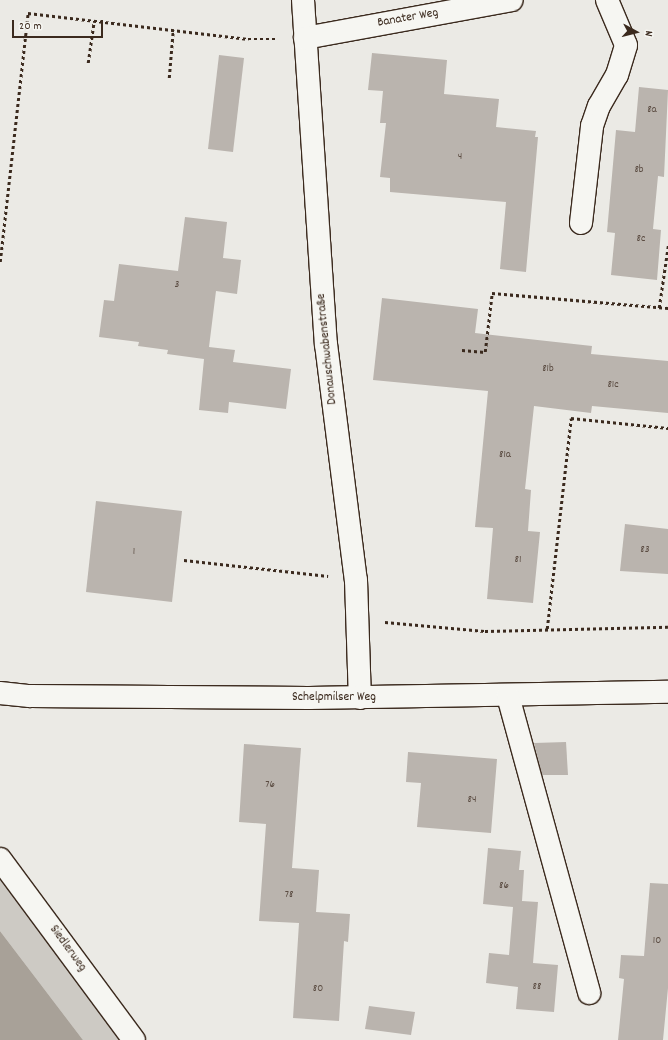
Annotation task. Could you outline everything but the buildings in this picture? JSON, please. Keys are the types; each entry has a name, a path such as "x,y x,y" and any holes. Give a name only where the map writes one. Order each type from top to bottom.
{"street":[{"name":"Donauschwabenstraße","path":"303,0 326,344 356,580 359,622 360,698"},
{"name":"Banater Weg","path":"305,38 512,0"},
{"path":"581,223 592,126 599,106 617,75 626,45 607,0"},
{"name":"Schelpmilser Weg","path":"0,693 30,696 360,698 668,692"},
{"path":"508,696 589,994"},
{"name":"Siedlerweg","path":"0,859 134,1040"}],"path":[{"path":"0,262 28,13 248,39 305,38"},
{"path":"88,63 94,21"},
{"path":"169,78 173,30"},
{"path":"659,308 668,246"},
{"path":"462,350 485,352 492,293 668,308"},
{"path":"547,630 571,418 668,428"},
{"path":"184,560 356,580"},
{"path":"359,622 400,622 485,631 668,627"}],"shaded area":[{"path":"0,873 122,1040 83,1040 0,931"},
{"path":"0,931 83,1040 0,1040"}]}
